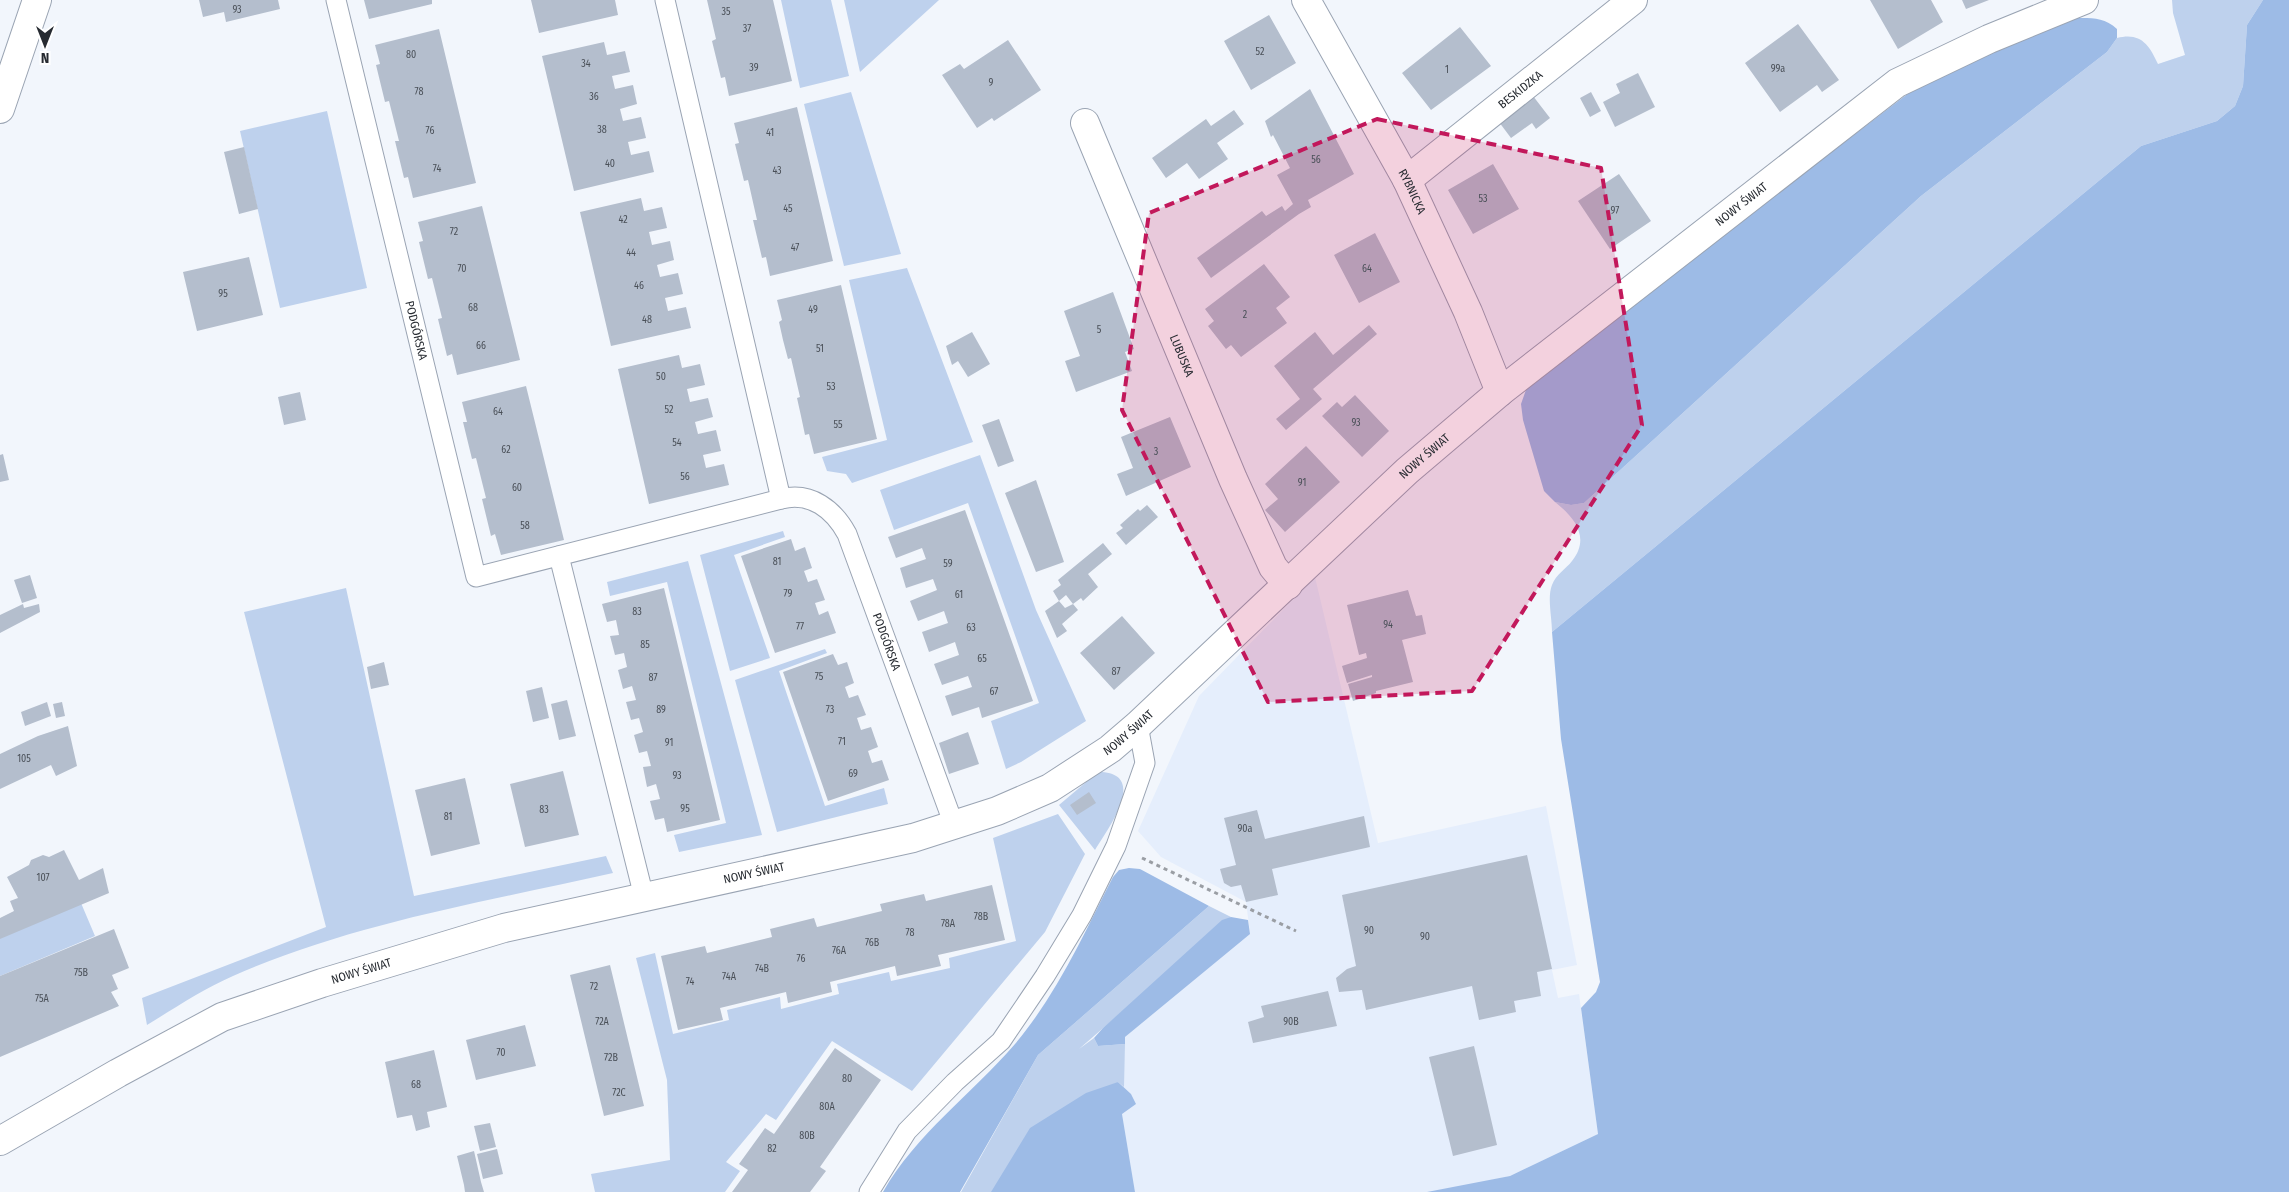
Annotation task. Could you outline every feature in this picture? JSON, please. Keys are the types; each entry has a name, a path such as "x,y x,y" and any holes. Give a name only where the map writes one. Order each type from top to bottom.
{"street":[{"path":"0,109 37,0"},
{"name":"RYBNICKA","path":"1306,0 1407,180 1468,312 1500,392"},
{"name":"BESKIDZKA","path":"1407,180 1633,0"},
{"name":"NOWY ŚWIAT","path":"0,1141 118,1072 222,1017 322,983 504,928 913,838 997,811 1050,788 1110,749 1138,725 1407,471 1500,392 1897,82 1989,39 2084,0"},
{"name":"LUBUSKA","path":"1085,123 1233,479 1273,567 1288,585"}],"lane":[{"name":"PODGÓRSKA","path":"336,0 476,577 781,499 801,496 824,506 838,519 847,534 954,825"},
{"path":"665,0 781,499"},
{"path":"559,556 644,897"},
{"path":"869,1192 907,1131 955,1082 1001,1041 1045,976 1082,915 1116,846 1145,763 1138,725"}],"path":[{"path":"1116,846 1296,931"}],"highlighted area":[{"path":"1377,119 1601,168 1642,425 1472,691 1268,702 1122,410 1149,213"}],"shaded area":[{"path":"781,0 831,0 849,76 800,88"},
{"path":"844,0 939,0 860,72"},
{"path":"2172,0 2263,0 2247,25 2243,86 2235,106 2217,121 2141,146 1552,632 1550,601 1552,585 1572,561 1578,552 1580,544 1578,528 1574,521 1555,502 1571,505 1584,503 1921,196 2107,52 2117,38 2132,37 2143,41 2158,64 2185,55 2173,13"},
{"path":"2263,0 2289,0 2289,1192 1427,1192 1510,1176 1598,1134 1581,1008 1596,992 1600,982 1561,739 1552,632 2141,146 2217,121 2235,106 2243,86 2247,25"},
{"path":"2075,18 2102,20 2117,29 2117,38 2107,52 1921,196 1584,503 1571,505 1555,502 1544,491 1523,420 1521,404 1527,387 1541,374 1933,76"},
{"path":"851,92 901,254 844,266 804,104"},
{"path":"327,111 367,288 280,308 240,131"},
{"path":"907,268 973,442 852,483 846,474 827,471 822,457 887,440 849,280"},
{"path":"980,455 1036,610 1086,721 1021,762 1006,769 991,721 1039,703 968,503 894,530 880,490"},
{"path":"783,531 785,537 734,555 770,658 730,671 700,555"},
{"path":"688,561 762,835 679,852 674,835 726,823 667,582 610,596 607,582"},
{"path":"1315,577 1378,843 1546,806 1577,965 1552,970 1558,998 1579,994 1598,1134 1510,1176 1437,1192 1135,1192 1122,1114 1125,1037 1250,933 1246,902 1161,857 1138,831 1199,696"},
{"path":"346,588 414,896 606,856 613,873 468,904 325,942 222,981 147,1025 142,998 326,927 244,612"},
{"path":"825,649 827,653 779,671 825,806 884,788 888,804 777,832 735,680"},
{"path":"1098,772 1113,774 1121,781 1123,791 1121,803 1115,816 1095,850 1059,805"},
{"path":"1058,814 1085,854 1045,932 912,1091 832,1041 776,1120 766,1114 726,1162 740,1171 725,1192 595,1192 591,1174 670,1160 667,1080 636,958 655,953 673,1034 729,1020 727,1010 780,997 781,1009 839,994 837,984 889,972 891,981 950,968 949,958 1016,941 993,838"},
{"path":"1129,868 1140,869 1209,906 1038,1055 960,1192 883,1192 911,1151 1015,1044 1030,1025 1069,963 1113,877 1119,870"},
{"path":"81,903 95,936 0,976 0,937"},
{"path":"1209,906 1231,917 1079,1049 1094,1038 1098,1046 1125,1044 1124,1087 1118,1082 992,1192 961,1192 1038,1055"},
{"path":"1231,917 1248,920 1250,934 1125,1037 1125,1044 1098,1046 1094,1038 1103,1028 1222,920"},
{"path":"1118,1082 1131,1094 1136,1104 1122,1114 1135,1192 991,1192 1030,1128 1086,1093"}],"building":[{"path":"199,0 278,0 280,9 226,22 224,12 203,17"},
{"path":"364,0 432,0 432,4 369,19"},
{"path":"531,0 615,0 618,15 539,33"},
{"path":"707,0 773,0 792,81 729,96 725,77 721,78 712,41 716,39"},
{"path":"1870,0 1931,0 1943,22 1898,49"},
{"path":"1962,0 1989,0 1966,9"},
{"path":"1269,15 1296,63 1251,90 1224,41"},
{"path":"1798,24 1839,80 1822,92 1817,85 1780,112 1745,63"},
{"path":"1460,27 1491,66 1431,110 1402,73"},
{"path":"439,29 476,183 413,198 408,177 404,178 395,141 399,141 389,101 385,102 376,65 380,64 375,45"},
{"path":"1008,40 1041,90 994,121 992,118 977,128 942,75 960,64 964,69"},
{"path":"604,42 607,55 625,51 630,72 612,76 615,89 633,85 637,104 620,109 623,121 641,117 646,138 628,142 631,155 649,151 654,172 574,191 542,56"},
{"path":"1638,73 1655,107 1615,127 1603,102 1620,93 1616,84"},
{"path":"1310,89 1354,174 1308,200 1311,207 1211,278 1197,258 1262,211 1266,216 1282,206 1285,211 1293,204 1277,175 1290,168 1273,135 1271,137 1265,121"},
{"path":"1591,92 1601,111 1590,117 1580,98"},
{"path":"1533,96 1550,118 1536,129 1532,123 1511,138 1499,122"},
{"path":"797,107 833,261 770,276 766,257 762,258 753,220 757,220 748,180 744,181 735,144 739,143 734,123"},
{"path":"1234,110 1244,124 1217,143 1228,159 1199,179 1187,163 1166,178 1152,158 1206,119 1211,126"},
{"path":"244,147 258,209 239,214 224,152"},
{"path":"1493,164 1519,209 1473,234 1448,190"},
{"path":"1619,174 1651,221 1610,249 1578,201"},
{"path":"641,198 644,211 662,207 667,228 649,232 652,245 670,241 674,260 657,265 660,277 678,273 683,294 665,298 668,311 686,307 691,328 611,346 580,212"},
{"path":"482,206 520,360 457,375 452,354 447,356 438,319 442,318 432,278 428,279 419,242 423,241 418,222"},
{"path":"1375,233 1400,282 1359,303 1334,255"},
{"path":"249,257 263,315 197,331 183,272"},
{"path":"1264,264 1290,297 1276,308 1287,323 1241,357 1231,345 1226,349 1208,326 1214,321 1205,309"},
{"path":"841,285 877,439 814,454 809,434 805,435 797,398 800,397 791,358 788,359 783,340 779,322 782,320 777,300"},
{"path":"1113,292 1134,349 1125,352 1132,371 1076,392 1065,361 1080,356 1064,311"},
{"path":"1369,325 1377,334 1313,389 1322,399 1286,430 1276,419 1300,399 1274,366 1315,332 1333,355"},
{"path":"972,332 990,364 968,377 958,361 952,365 946,346"},
{"path":"679,355 682,368 700,364 705,385 687,389 690,402 708,398 713,417 695,422 698,434 716,430 721,451 703,455 706,468 724,464 729,485 649,504 618,369"},
{"path":"526,386 564,540 501,555 495,534 491,536 482,499 486,498 476,458 472,459 463,422 467,422 462,402"},
{"path":"300,392 306,420 284,425 278,397"},
{"path":"1355,395 1389,431 1362,457 1322,416 1337,402 1342,407"},
{"path":"1170,417 1191,467 1126,496 1117,474 1133,468 1121,437"},
{"path":"999,419 1014,461 998,467 982,425"},
{"path":"1306,446 1340,482 1285,532 1265,510 1278,499 1265,484"},
{"path":"3,454 9,480 0,482 0,455"},
{"path":"1036,480 1064,562 1036,572 1005,493"},
{"path":"1147,505 1158,517 1126,545 1116,533 1123,528 1120,525 1138,509 1140,511"},
{"path":"965,510 1033,701 982,718 979,707 952,716 945,696 972,687 968,676 942,685 934,664 959,655 955,642 929,652 922,632 948,623 944,611 918,621 910,601 937,590 933,579 906,588 900,568 926,559 922,548 896,558 888,537"},
{"path":"791,539 795,551 805,547 812,568 804,571 808,582 817,579 825,600 815,603 819,615 828,611 836,633 775,653 741,556"},
{"path":"1103,543 1112,554 1088,574 1098,587 1083,601 1081,598 1073,604 1066,595 1059,601 1053,591 1061,585 1058,580"},
{"path":"30,575 37,598 22,603 14,580"},
{"path":"664,588 720,820 667,832 664,818 655,820 650,801 660,799 656,784 647,787 643,767 651,766 647,751 639,753 634,735 643,732 639,718 631,720 626,702 636,700 632,686 623,689 618,670 627,667 624,653 615,655 610,636 619,635 616,620 607,622 602,604"},
{"path":"1408,590 1416,616 1422,615 1426,634 1402,640 1413,682 1376,691 1376,693 1353,701 1348,684 1372,677 1372,675 1347,683 1342,666 1367,658 1366,653 1359,655 1347,605"},
{"path":"1059,601 1065,608 1073,604 1078,610 1062,624 1067,631 1057,638 1045,611"},
{"path":"23,604 24,608 39,604 40,612 0,633 0,615"},
{"path":"1122,616 1155,653 1114,690 1080,653"},
{"path":"833,654 838,665 847,662 854,683 845,687 849,698 858,695 866,715 857,718 861,730 871,727 878,747 868,751 872,763 882,760 889,780 828,801 783,672"},
{"path":"384,662 389,685 371,689 367,667"},
{"path":"542,687 549,718 533,722 526,691"},
{"path":"567,700 576,736 559,740 551,704"},
{"path":"47,702 51,716 25,726 21,712"},
{"path":"62,702 65,716 56,718 53,704"},
{"path":"68,726 77,766 56,776 51,765 0,789 0,754 38,736"},
{"path":"968,732 979,764 949,774 939,743"},
{"path":"563,771 579,835 525,847 510,784"},
{"path":"465,778 480,844 431,856 415,790"},
{"path":"1089,792 1096,803 1077,815 1070,805"},
{"path":"1257,810 1265,839 1364,816 1370,847 1272,869 1278,895 1246,902 1241,885 1231,887 1224,883 1220,869 1236,865 1224,818"},
{"path":"64,850 79,880 103,868 109,893 0,939 0,918 14,911 10,901 18,898 7,877 29,865 31,860 43,855 49,857"},
{"path":"1527,855 1552,969 1537,972 1541,996 1514,1001 1516,1012 1479,1020 1472,986 1366,1010 1362,990 1339,992 1336,978 1347,969 1356,966 1342,895"},
{"path":"992,885 1005,940 938,955 941,966 897,976 895,966 830,982 832,992 788,1003 786,992 720,1008 723,1020 678,1030 661,956 705,946 707,953 772,937 770,929 814,918 817,927 882,911 880,904 924,894 926,901"},
{"path":"114,929 129,968 112,975 118,989 111,992 119,1006 0,1057 0,976"},
{"path":"610,965 644,1106 604,1116 570,975"},
{"path":"1328,991 1337,1026 1253,1043 1248,1022 1264,1017 1261,1006"},
{"path":"525,1025 536,1066 476,1080 466,1040"},
{"path":"1474,1046 1497,1145 1453,1156 1429,1057"},
{"path":"835,1048 881,1080 820,1167 826,1171 810,1192 732,1192 748,1170 739,1164 765,1128 774,1134"},
{"path":"434,1050 447,1107 427,1112 430,1127 416,1131 412,1115 397,1118 385,1062"},
{"path":"490,1123 496,1147 480,1151 474,1126"},
{"path":"497,1149 503,1174 483,1179 477,1154"},
{"path":"474,1151 484,1192 465,1192 457,1156"}]}
